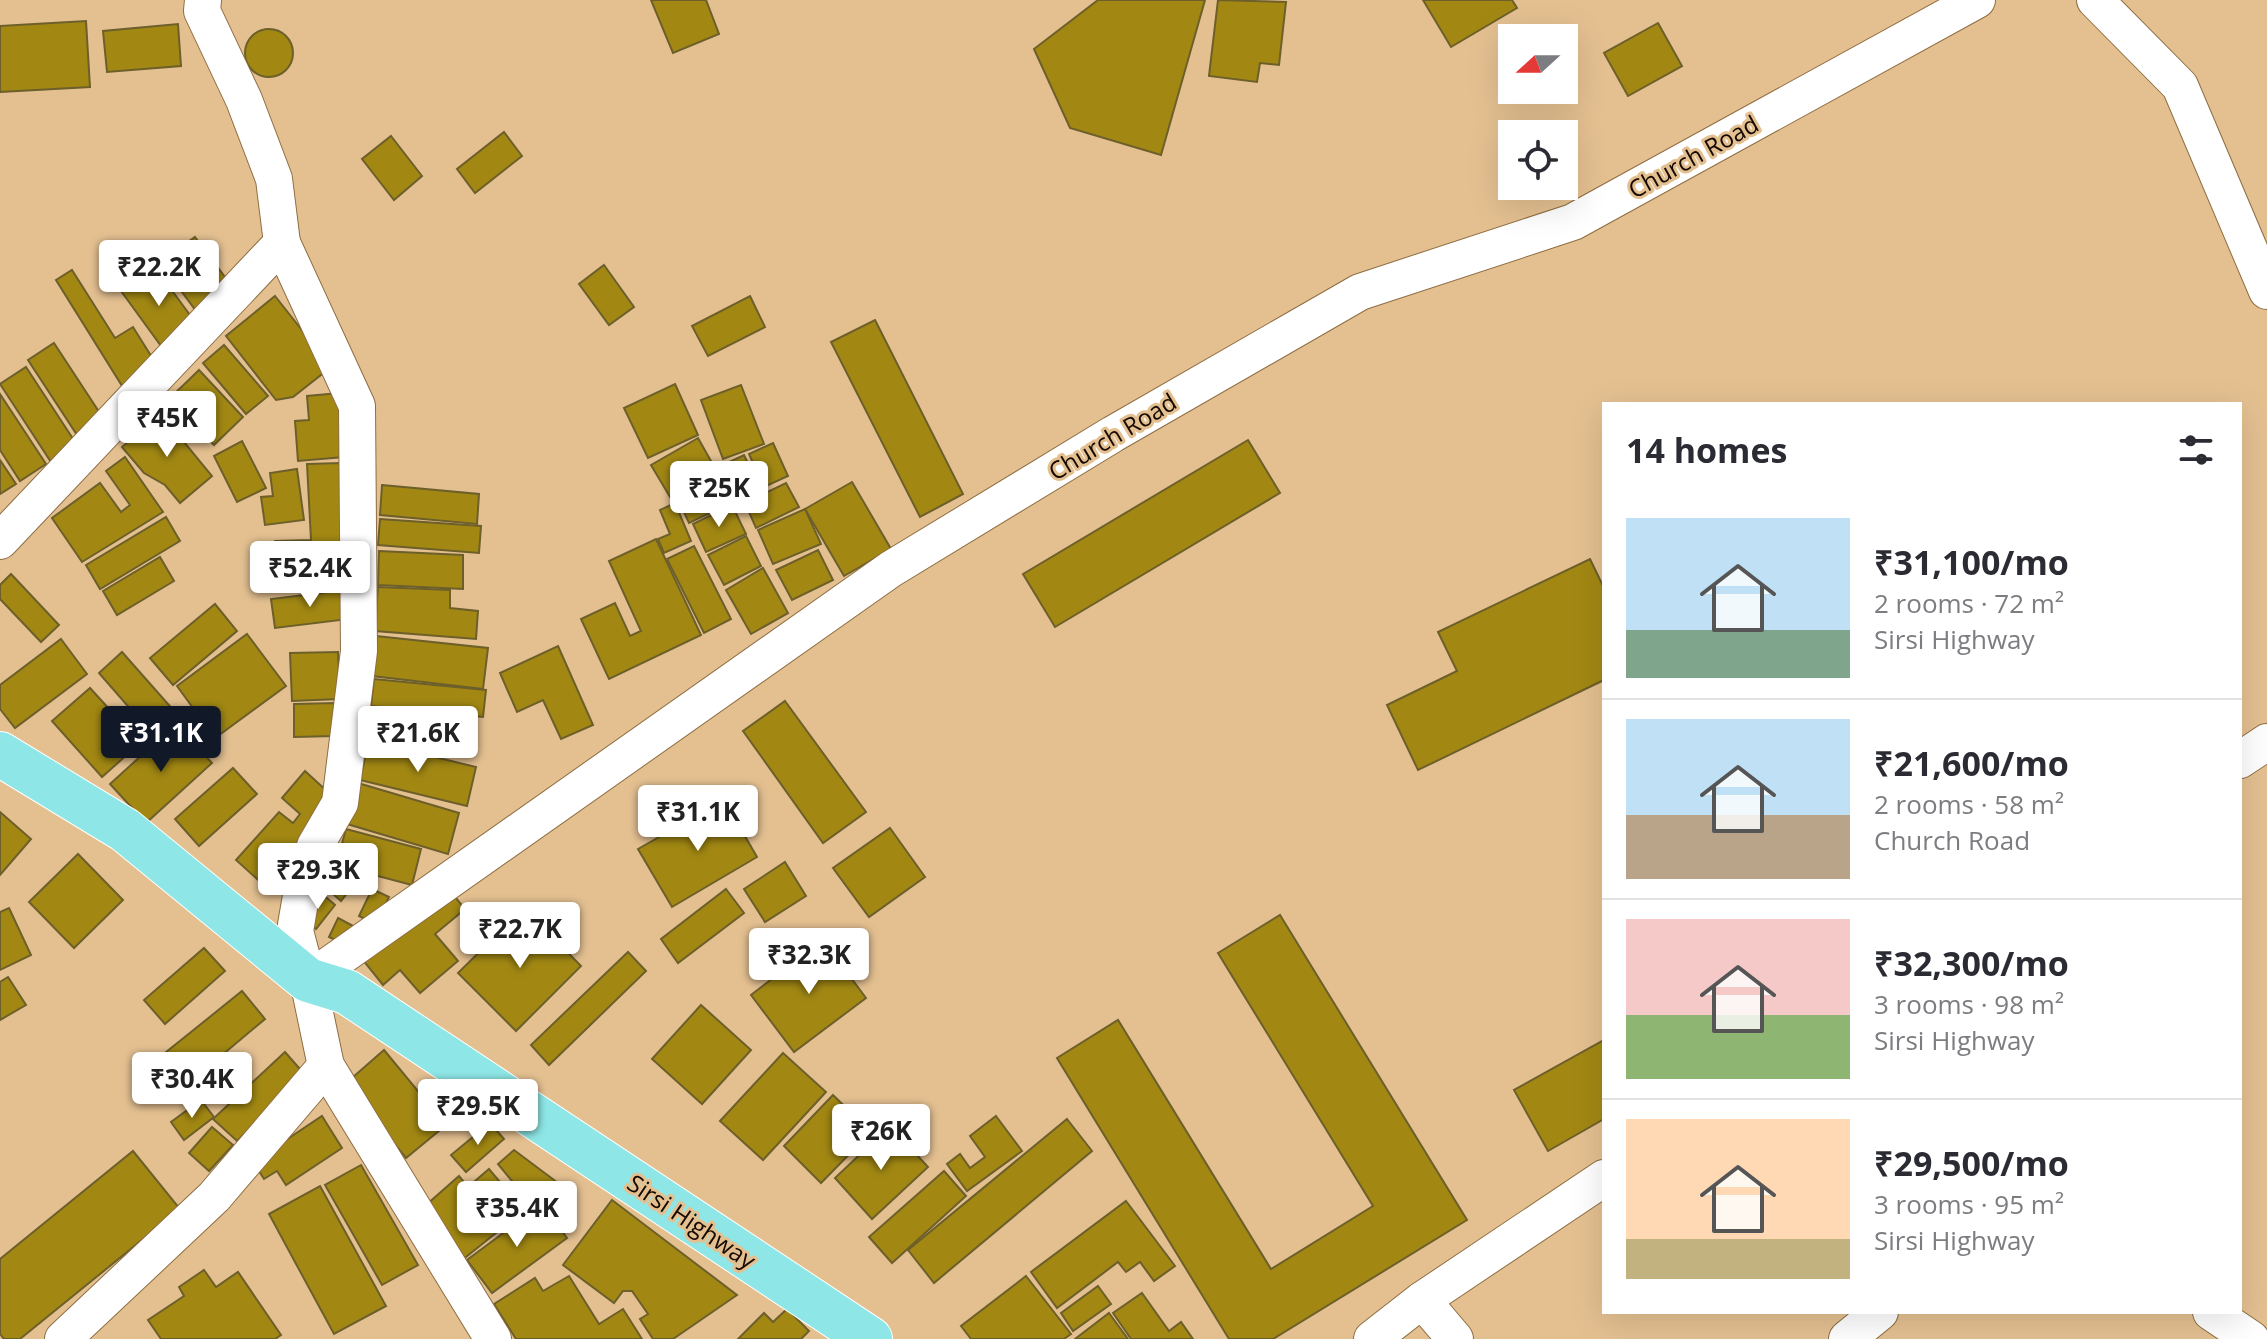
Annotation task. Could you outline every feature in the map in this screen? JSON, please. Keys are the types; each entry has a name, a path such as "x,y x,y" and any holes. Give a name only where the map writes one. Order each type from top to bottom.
{"main road":[{"name":"Sirsi Highway","path":"0,754 125,830 308,980 347,992 870,1339"}],"street":[{"path":"203,0 202,11 244,100 274,179 282,243 357,406 359,651 340,803 315,846 302,890 295,931 326,1066 493,1339"},
{"name":"Church Road","path":"308,980 891,569 1113,434 1360,292 1573,222 1977,0"},
{"path":"2095,0 2180,86 2267,291"},
{"path":"0,541 282,243"},
{"path":"2242,759 2267,742"},
{"path":"63,1339 214,1197 326,1066"},
{"path":"1372,1339 1422,1300 1602,1179"},
{"path":"1422,1300 1455,1339"},
{"path":"1847,1339 1878,1314"},
{"path":"2214,1314 2248,1338"}],"building":[{"path":"651,0 706,0 719,34 673,53"},
{"path":"1098,0 1205,0 1161,155 1070,128 1034,49"},
{"path":"1218,0 1286,2 1279,65 1260,63 1257,82 1209,76"},
{"path":"1423,0 1512,0 1517,8 1451,47"},
{"path":"86,21 90,87 0,92 0,26"},
{"path":"1658,23 1682,66 1628,96 1604,53"},
{"path":"178,24 181,66 107,72 103,31"},
{"path":"269,29 286,36 293,53 286,70 269,77 252,70 245,53 252,36"},
{"path":"504,132 522,156 475,193 457,169"},
{"path":"391,136 422,176 394,200 362,159"},
{"path":"195,237 234,289 199,315 160,262"},
{"path":"604,265 634,307 609,325 579,284"},
{"path":"154,266 198,326 164,350 121,291"},
{"path":"72,270 115,338 133,327 158,367 124,389 56,280"},
{"path":"275,296 331,367 293,397 276,400 226,336"},
{"path":"750,296 765,327 708,356 692,326"},
{"path":"875,320 963,494 920,517 831,342"},
{"path":"54,343 105,421 79,438 28,360"},
{"path":"224,345 268,396 246,414 203,363"},
{"path":"26,367 77,445 51,462 0,384"},
{"path":"199,370 243,417 214,445 169,399"},
{"path":"675,384 698,435 648,458 624,408"},
{"path":"741,385 764,444 723,459 701,400"},
{"path":"339,393 344,457 298,461 295,421 309,420 307,396"},
{"path":"0,394 46,464 20,481 0,450"},
{"path":"161,414 212,476 180,503 165,485 144,473 122,447"},
{"path":"698,438 716,470 670,497 651,465"},
{"path":"1248,440 1280,493 1055,627 1023,574"},
{"path":"242,441 266,488 237,502 214,456"},
{"path":"773,443 788,476 764,487 749,454"},
{"path":"744,455 761,492 743,499 727,463"},
{"path":"125,457 163,512 82,562 52,518 100,483 121,512 130,505 106,471"},
{"path":"0,460 16,484 0,494"},
{"path":"341,463 346,583 277,586 275,541 311,540 307,464"},
{"path":"297,469 304,520 265,525 261,497 273,496 270,473"},
{"path":"719,478 731,503 689,523 677,497"},
{"path":"852,482 891,549 844,576 805,509"},
{"path":"786,483 799,507 756,528 745,503"},
{"path":"382,485 479,494 477,524 380,515"},
{"path":"675,503 691,541 664,553 658,539 670,534 660,510"},
{"path":"732,505 746,534 706,552 693,524"},
{"path":"805,509 821,544 773,564 758,530"},
{"path":"166,517 180,541 100,589 86,565"},
{"path":"380,519 481,526 479,553 378,545"},
{"path":"746,536 761,566 724,585 708,555"},
{"path":"656,539 701,635 609,679 581,619 615,603 630,636 641,631 609,561"},
{"path":"694,546 731,619 704,633 667,559"},
{"path":"818,550 833,580 792,600 776,570"},
{"path":"379,551 463,555 463,589 378,585"},
{"path":"160,557 174,581 117,615 103,591"},
{"path":"1590,559 1602,584 1602,681 1418,770 1387,705 1457,671 1438,632"},
{"path":"763,568 788,613 751,634 726,590"},
{"path":"11,574 59,625 41,642 0,599 0,585"},
{"path":"378,587 450,590 450,608 478,611 476,639 375,631"},
{"path":"345,590 349,619 275,628 271,599"},
{"path":"215,604 237,631 173,685 150,658"},
{"path":"247,634 286,686 215,738 177,686"},
{"path":"376,636 488,648 483,689 372,676"},
{"path":"61,639 87,674 15,728 0,709 0,685"},
{"path":"558,646 593,725 561,739 543,700 517,712 500,673"},
{"path":"122,652 175,712 102,777 52,721 90,688 121,722 133,712 99,673"},
{"path":"338,652 340,699 292,701 290,653"},
{"path":"374,679 486,690 483,717 371,706"},
{"path":"785,701 866,812 823,843 743,731"},
{"path":"336,703 336,736 294,737 294,704"},
{"path":"372,707 465,721 461,752 367,738"},
{"path":"176,724 212,763 146,823 110,784"},
{"path":"369,741 476,767 467,806 360,780"},
{"path":"233,768 257,794 199,846 175,819"},
{"path":"305,771 340,803 266,887 236,860 279,812 293,823 300,814 282,798"},
{"path":"358,783 459,813 448,854 347,824"},
{"path":"724,800 757,857 672,907 638,849"},
{"path":"0,812 31,839 0,875"},
{"path":"890,828 925,877 869,917 833,868"},
{"path":"346,829 421,849 412,885 336,865"},
{"path":"78,854 123,900 74,948 29,902"},
{"path":"785,862 806,896 765,922 744,889"},
{"path":"339,870 355,883 341,901 325,887"},
{"path":"447,887 465,909 435,934 458,961 420,993 400,970 383,985 362,959"},
{"path":"372,889 389,897 375,924 359,916"},
{"path":"726,889 744,913 678,963 661,939"},
{"path":"321,893 335,905 316,929 301,917"},
{"path":"9,908 31,955 0,970 0,912"},
{"path":"524,908 581,966 516,1031 458,973"},
{"path":"1280,915 1467,1220 1273,1339 1229,1339 1057,1058 1118,1020 1271,1269 1373,1206 1218,953"},
{"path":"338,918 355,927 346,945 329,937"},
{"path":"823,940 866,998 794,1052 751,995"},
{"path":"204,948 225,971 165,1024 144,1000"},
{"path":"628,952 646,971 549,1065 531,1045"},
{"path":"8,977 26,1005 0,1020 0,982"},
{"path":"242,991 265,1019 190,1082 165,1053"},
{"path":"701,1005 751,1050 702,1104 652,1059"},
{"path":"1602,1041 1602,1120 1548,1151 1514,1090"},
{"path":"384,1050 446,1125 406,1158 345,1084"},
{"path":"285,1052 306,1076 237,1141 213,1119"},
{"path":"783,1053 826,1092 763,1160 720,1121"},
{"path":"833,1095 871,1132 821,1183 784,1146"},
{"path":"201,1100 214,1117 184,1140 171,1122"},
{"path":"322,1116 342,1148 286,1185 277,1171 264,1179 253,1162"},
{"path":"996,1116 1022,1151 967,1191 947,1164 960,1154 970,1168 985,1157 970,1136"},
{"path":"1067,1119 1092,1151 934,1283 908,1250"},
{"path":"490,1123 504,1139 466,1172 451,1155"},
{"path":"890,1126 928,1167 872,1219 835,1178"},
{"path":"212,1127 233,1145 209,1171 189,1153"},
{"path":"514,1150 558,1183 461,1261 425,1206 459,1176 468,1187 489,1169 504,1187 512,1181 498,1164"},
{"path":"133,1151 180,1209 20,1339 4,1339 0,1334 0,1259"},
{"path":"361,1165 418,1265 382,1285 325,1185"},
{"path":"944,1171 966,1196 892,1263 869,1237"},
{"path":"320,1186 386,1306 334,1334 269,1214"},
{"path":"612,1200 737,1295 673,1339 653,1339 640,1319 648,1314 632,1291 623,1291 614,1303 563,1265"},
{"path":"1126,1201 1175,1266 1154,1281 1140,1262 1126,1272 1118,1262 1057,1308 1031,1272"},
{"path":"542,1204 567,1238 492,1293 467,1260"},
{"path":"204,1270 216,1287 238,1272 281,1335 275,1339 161,1339 148,1320 184,1296 179,1287"},
{"path":"569,1276 599,1324 623,1309 642,1339 516,1339 494,1304 535,1278 543,1291"},
{"path":"1026,1276 1071,1334 1064,1339 971,1339 961,1326"},
{"path":"1098,1286 1111,1304 1073,1331 1061,1313"},
{"path":"1142,1293 1169,1331 1181,1322 1193,1339 1131,1339 1113,1313"},
{"path":"787,1309 809,1331 801,1339 738,1339 764,1313 773,1322"},
{"path":"1109,1313 1128,1339 1075,1339"}]}
